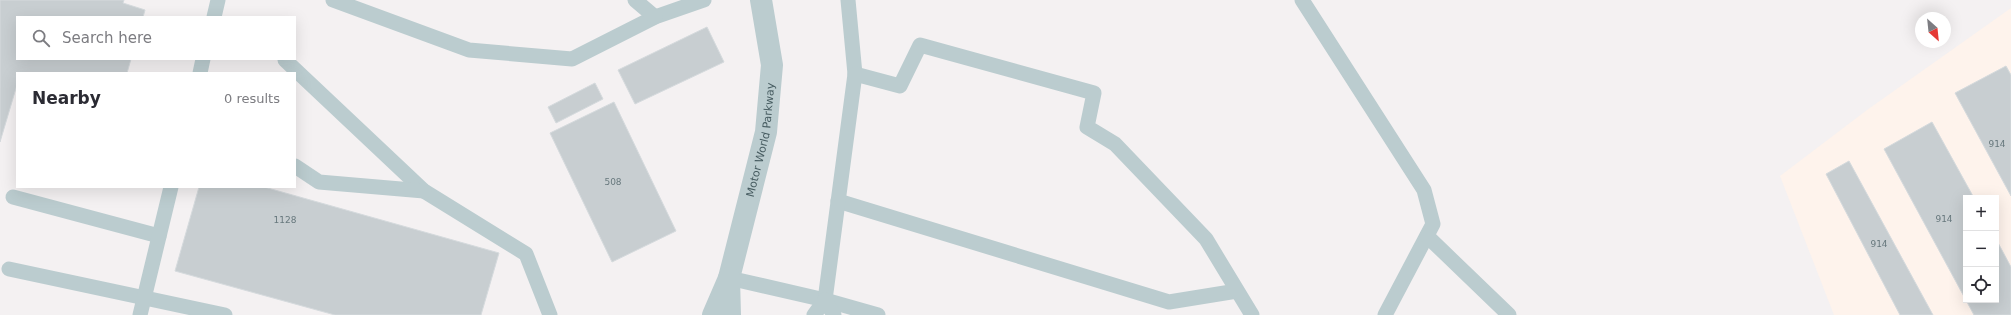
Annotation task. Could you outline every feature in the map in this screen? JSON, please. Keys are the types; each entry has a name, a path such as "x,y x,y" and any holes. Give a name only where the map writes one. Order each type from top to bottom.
{"street":[{"name":"Motor World Parkway","path":"713,315 729,278 766,132 772,65 760,0"},
{"name":"Motor World Parkway","path":"729,278 730,315"}],"lane":[{"path":"214,16 218,0"},
{"path":"333,0 469,50 572,59 655,17 704,0"},
{"path":"636,0 655,17"},
{"path":"814,315 825,300 855,74 848,0"},
{"path":"1302,0 1424,190 1433,224 1385,315"},
{"path":"855,74 900,86 920,45 1094,93 1087,127 1115,144 1206,239 1252,315"},
{"path":"200,72 203,60"},
{"path":"285,60 424,192 526,254 550,315"},
{"path":"296,167 319,182 424,192"},
{"path":"140,315 171,188"},
{"path":"13,197 159,236"},
{"path":"838,201 1169,302 1237,291"},
{"path":"1427,236 1509,315"},
{"path":"9,269 144,299 226,315"},
{"path":"729,278 825,300 878,315"},
{"path":"825,300 834,315"}],"shaded area":[{"path":"2011,8 2011,315 1834,315 1780,176 1867,110"}],"building":[{"path":"0,0 124,0 123,3 145,10 143,16 16,16 16,60 131,60 127,72 16,72 16,88 0,142"},
{"path":"707,27 724,62 635,104 618,70"},
{"path":"2006,66 2011,75 2011,196 1955,93"},
{"path":"595,83 603,99 556,123 548,107"},
{"path":"614,102 676,231 612,262 550,133"},
{"path":"1932,122 1972,195 1963,195 1963,295 1884,149"},
{"path":"1849,161 1933,315 1900,315 1826,174"},
{"path":"199,188 268,188 499,253 481,315 335,315 175,271"},
{"path":"1999,245 2011,267 2011,315 1974,315 1967,303 1999,303"}]}
